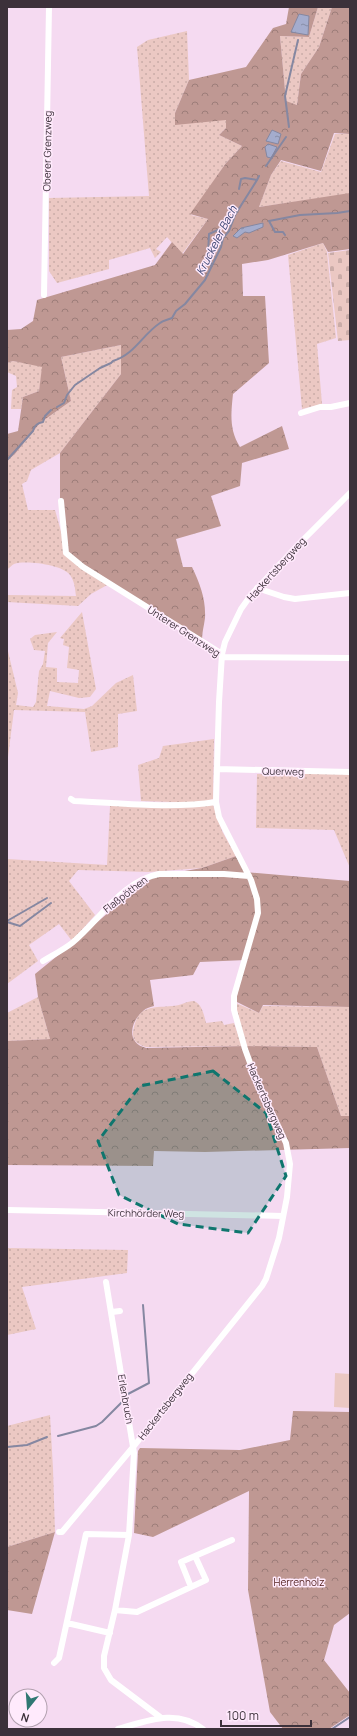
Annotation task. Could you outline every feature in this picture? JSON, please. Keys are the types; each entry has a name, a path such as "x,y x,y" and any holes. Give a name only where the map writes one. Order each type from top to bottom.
{"street":[{"name":"Oberer Grenzweg","path":"44,295 49,7"},
{"path":"301,413 320,407 331,407 350,403"},
{"name":"Hackertsbergweg","path":"60,1532 134,1446 162,1408 262,1286 272,1264 283,1216 290,1164 286,1143 257,1082 245,1049 234,1010 234,996 258,913 254,887 219,817 216,802 222,654 225,642 241,609 257,588 350,493"},
{"name":"Unterer Grenzweg","path":"61,501 66,553 83,567 222,654 224,657 350,658"},
{"path":"257,588 284,598 295,599 350,593"},
{"name":"Querweg","path":"217,769 350,772"},
{"path":"71,799 74,802 148,804 203,804 216,802"},
{"name":"Flaßpöthen","path":"43,961 72,942 104,909 121,895 149,876 159,874 224,874 249,876"},
{"name":"Kirchhörder Weg","path":"8,1210 283,1216"},
{"name":"Erlenbruch","path":"106,1282 134,1446 129,1535 115,1610 104,1656 104,1668 106,1674 111,1680 160,1717"},
{"path":"112,1312 120,1311"},
{"path":"54,1663 58,1658 86,1534 129,1535"},
{"path":"191,1587 181,1562 232,1540"},
{"path":"115,1610 137,1612 206,1580 195,1556"},
{"path":"66,1623 110,1633"},
{"path":"118,1729 160,1717 188,1720 203,1729"}],"highlighted area":[{"path":"213,1071 266,1113 286,1176 248,1233 178,1224 119,1195 98,1141 140,1086"}],"green space":[{"path":"289,7 318,7 309,37 280,36 286,101 297,105 301,74 319,47 332,7 350,7 350,134 334,133 321,171 281,160 271,175 259,207 350,193 350,249 328,252 323,243 268,260 242,264 243,296 265,296 269,363 233,394 231,415 232,428 236,441 240,447 282,426 289,449 242,463 240,486 211,496 221,526 176,539 183,567 192,567 202,592 205,604 205,618 202,640 66,553 60,499 60,453 121,374 121,345 61,357 71,401 40,423 15,454 7,461 7,434 18,431 23,397 39,391 42,367 13,361 7,363 7,330 21,329 33,321 37,300 155,265 172,242 183,254 208,219 190,214 226,163 242,146 219,135 226,128 226,120 175,125 175,113 189,80 246,67 273,28 286,24"},
{"path":"318,7 332,7 319,47 301,74 297,105 286,102 280,36 309,37"},
{"path":"187,31 189,80 175,113 227,120 226,128 219,135 242,146 226,163 191,215 208,219 182,254 167,237 156,249 161,252 155,258 150,248 109,260 109,269 57,283 49,271 49,198 149,196 137,47 148,40"},
{"path":"335,134 350,134 350,194 259,207 271,175 281,161 321,172"},
{"path":"323,243 327,252 336,338 317,344 322,404 302,409 288,255"},
{"path":"350,250 350,340 338,341 328,253"},
{"path":"121,345 121,374 60,453 31,470 27,481 22,484 28,510 55,510 62,535 109,584 91,594 78,606 7,602 7,595 76,596 72,578 66,571 60,568 44,564 20,563 14,564 7,570 7,461 15,454 40,423 71,401 61,357"},
{"path":"13,361 43,366 39,391 23,397 21,409 11,409 12,390 17,387 16,376 7,372 7,363"},
{"path":"82,612 96,689 90,697 79,698 50,691 47,706 84,709 92,706 116,683 133,675 137,711 118,714 118,747 91,752 85,712 14,710 7,765 7,647 18,693 16,705 33,707 36,702 39,671 43,664 45,651 34,650 30,639 35,635 57,632 48,643 46,667 57,668 57,682 78,683 79,670 67,668 69,647 63,645 64,639 60,638"},
{"path":"214,739 213,799 202,803 141,801 138,765 159,758 163,746"},
{"path":"257,774 350,774 350,868 334,830 256,828"},
{"path":"213,805 222,831 236,856 202,868 149,872 78,870 69,881 95,915 72,941 59,924 29,945 38,961 7,984 7,859 107,865 110,806"},
{"path":"236,856 245,872 350,881 350,1007 263,1005 259,1013 237,1002 237,995 246,960 200,962 193,975 150,980 154,1006 143,1011 135,1021 132,1032 133,1037 135,1042 146,1048 246,1046 317,1047 341,1116 350,1116 350,1148 205,1152 154,1151 153,1166 7,1165 7,1041 50,1039 38,997 35,974 150,877 202,868"},
{"path":"38,997 50,1039 7,1041 7,1013"},
{"path":"194,1001 201,1007 206,1023 222,1021 224,1025 234,1023 242,1046 146,1047 139,1044 135,1040 133,1032 135,1023 142,1012 151,1008 175,1006"},
{"path":"236,1003 259,1013 263,1006 350,1007 350,1116 341,1116 317,1047 246,1046"},
{"path":"7,1246 8,1248 128,1250 127,1273 22,1287 36,1329 7,1335"},
{"path":"335,1373 350,1374 350,1408 334,1407"},
{"name":"Herrenholz","path":"293,1411 350,1412 350,1613 334,1625 324,1660 350,1693 350,1715 329,1729 283,1729 270,1712 248,1590 249,1491 153,1537 134,1533 138,1451 140,1448 240,1450 290,1440"},
{"path":"50,1415 55,1532 7,1547 7,1426"},
{"path":"55,1532 32,1614 7,1610 7,1547"}],"water":[{"path":"299,14 309,16 308,35 291,32"},
{"path":"272,130 281,134 278,144 266,141"},
{"path":"268,144 277,147 271,158 267,157 265,147"},
{"path":"263,223 263,227 249,233 245,232 237,238 233,236 241,228"}],"waterway":[{"name":"Kruckeler Bach","path":"289,127 285,96 298,40"},
{"name":"Kruckeler Bach","path":"266,166 286,137"},
{"path":"239,189 241,179 245,178 257,180 259,176"},
{"name":"Kruckeler Bach","path":"57,407 64,403 67,395 75,385 100,368 127,354 154,328 163,321 172,318 176,311 185,304 205,280 221,247 223,238 229,231 235,215 257,180"},
{"path":"285,235 283,232 275,232 269,221 300,215 350,211"},
{"path":"211,266 211,259 208,254 209,234 220,229"},
{"name":"Kruckeler Bach","path":"7,460 33,431 35,426 43,422 45,416 51,410"},
{"path":"7,921 47,898"},
{"path":"7,922 20,926 51,903"},
{"path":"128,1394 149,1383 143,1305"},
{"path":"58,1436 96,1426 123,1401"},
{"path":"7,1447 27,1445 47,1437"},
{"path":"332,1729 350,1717"}]}
